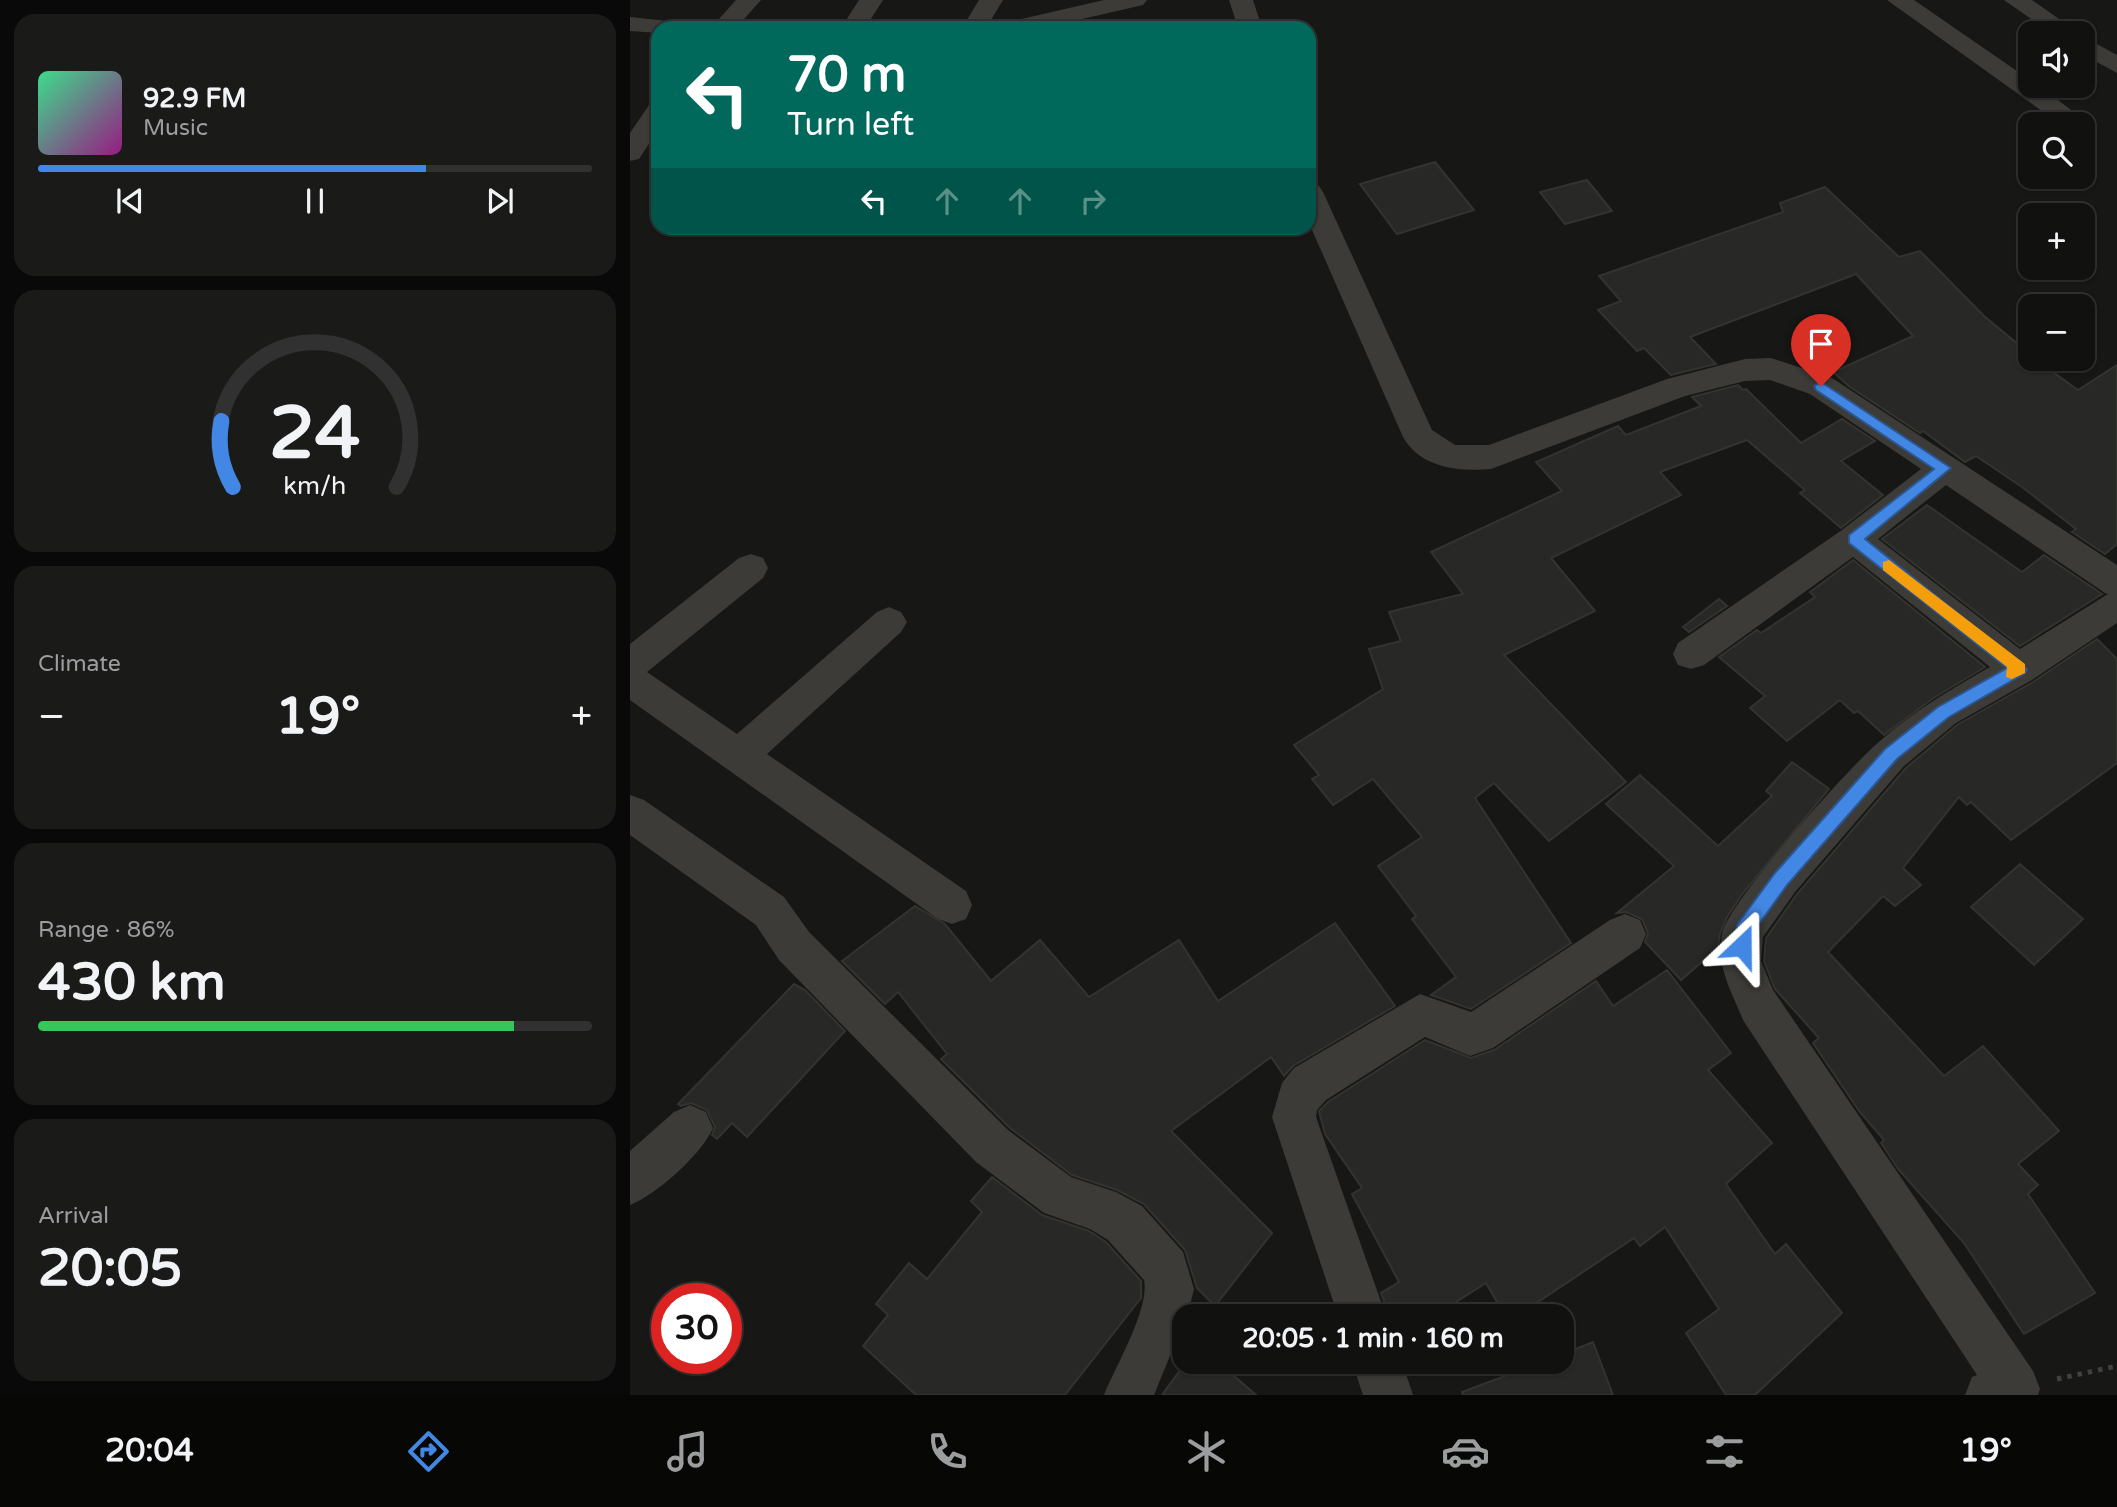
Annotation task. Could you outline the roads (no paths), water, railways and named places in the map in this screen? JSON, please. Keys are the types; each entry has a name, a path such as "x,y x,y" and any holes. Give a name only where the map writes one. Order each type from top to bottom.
{"street":[{"path":"729,21 748,0"},
{"path":"858,21 871,0"},
{"path":"978,21 991,0"},
{"path":"1043,21 1135,0"},
{"path":"1241,0 1248,21"},
{"path":"1899,0 2060,112"},
{"path":"2016,0 2048,21"},
{"path":"630,24 651,26"},
{"path":"2095,53 2117,66"},
{"path":"2005,74 2018,69"},
{"path":"630,153 651,102"},
{"path":"1316,208 1419,437 1442,456 1465,460 1490,457 1546,439 1678,387 1745,370 1771,369 1821,386 2114,583 2020,669 1943,712 1891,754 1774,890 1743,931 1740,961 1770,1023 2002,1392"},
{"path":"1691,654 1854,539 1944,468"},
{"path":"1854,539 2020,669"},
{"path":"630,665 751,568"},
{"path":"738,757 889,622"},
{"path":"630,681 952,905"},
{"path":"630,813 770,911 794,946 925,1074 992,1146 1060,1197 1100,1208 1125,1223 1148,1245 1166,1269 1171,1289 1129,1395"},
{"path":"1358,1304 1294,1117 1294,1105 1300,1094 1310,1084 1420,1014 1431,1016 1466,1034 1478,1033 1625,934"},
{"path":"630,1182 690,1128"},
{"path":"1381,1374 1388,1395"}]}
